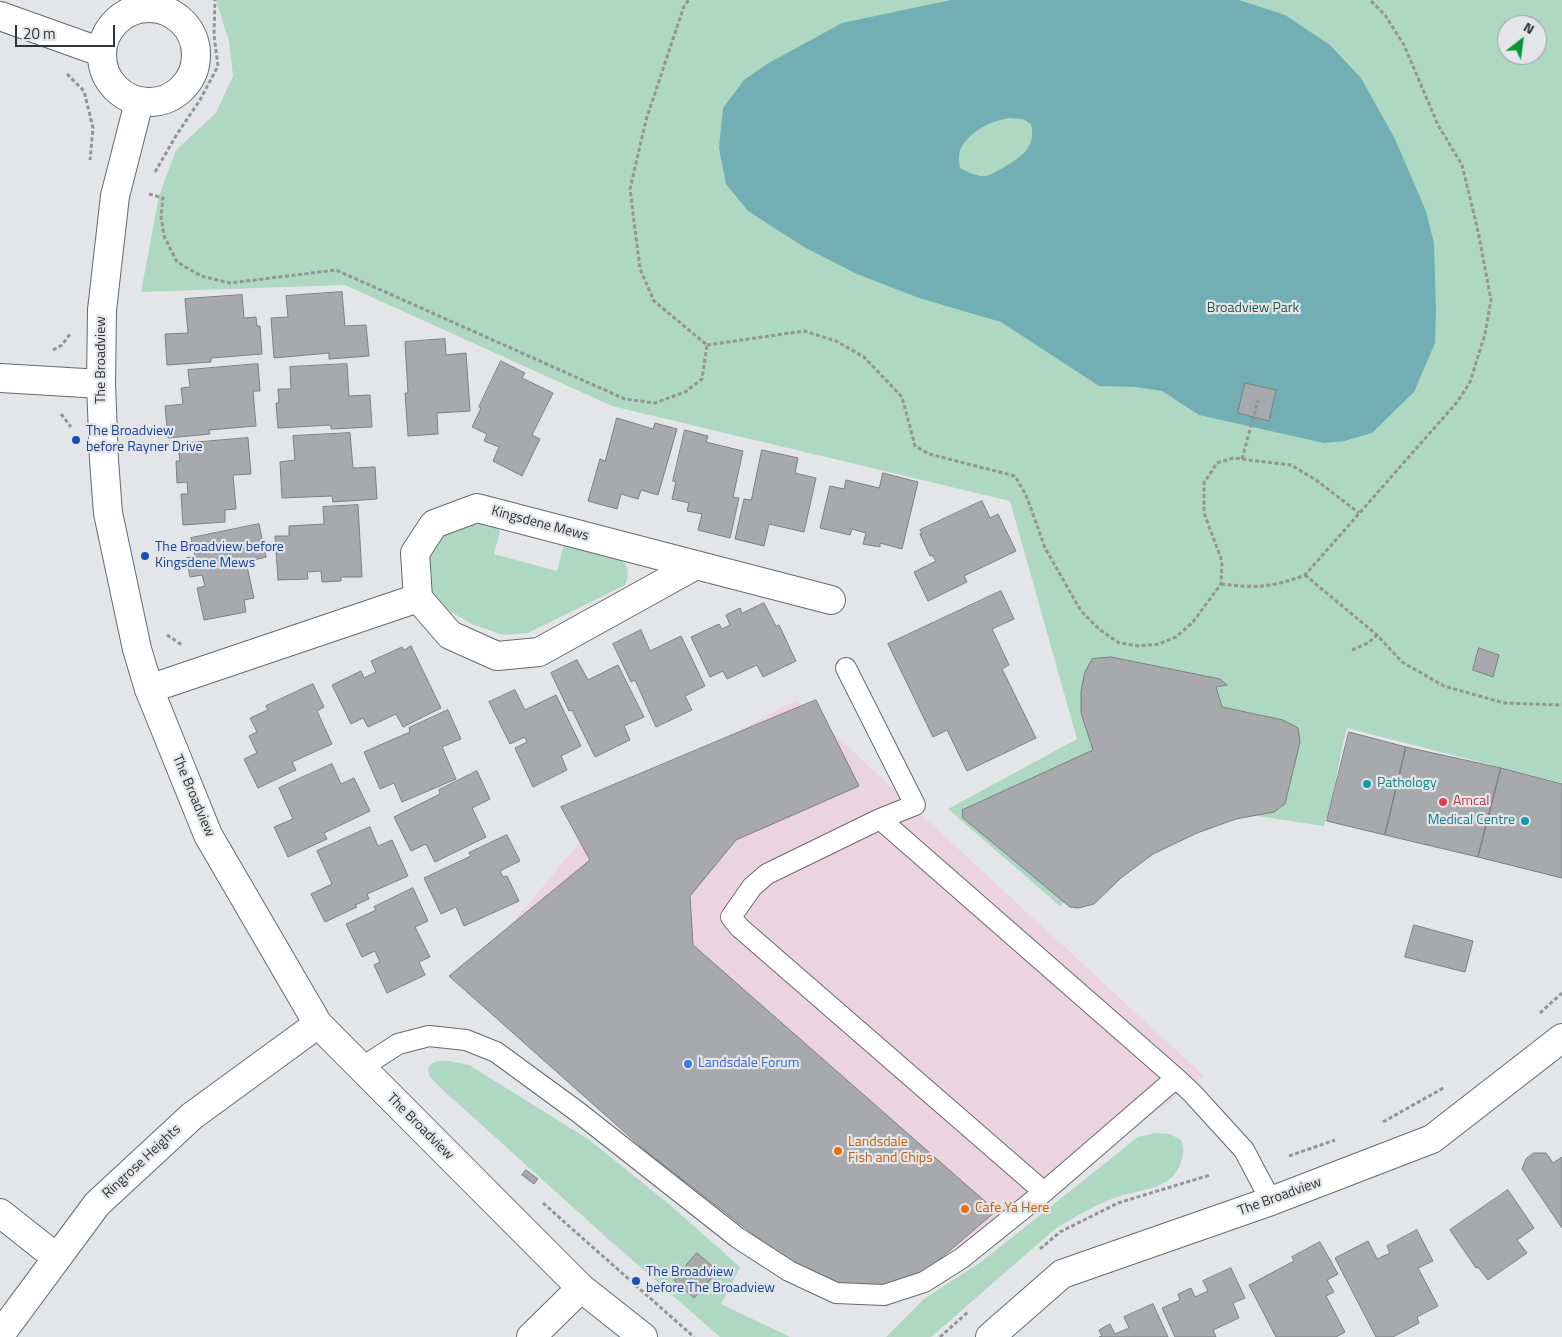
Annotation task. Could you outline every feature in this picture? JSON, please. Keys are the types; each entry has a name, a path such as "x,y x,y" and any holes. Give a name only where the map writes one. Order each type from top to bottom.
{"street":[{"path":"164,5 182,20 192,33 197,46 197,62 190,81 179,93 164,101 139,102 124,96 112,84 104,70 101,52 105,36 111,26 124,15 146,7 164,5"},
{"path":"0,16 101,52"},
{"name":"The Broadview","path":"139,102 115,196 102,310 101,384 108,514 137,649 150,689 208,835 318,1024 581,1288 643,1337"},
{"path":"0,378 101,384"},
{"name":"Kingsdene Mews","path":"418,598 415,554 434,524 477,508 831,600"},
{"path":"150,689 418,598 450,635 497,656 539,652 696,565"},
{"name":"Ringrose Heights","path":"0,1335 96,1204 192,1116 318,1024"},
{"name":"The Broadview","path":"990,1337 1062,1274 1271,1201 1432,1139 1562,1038"},
{"path":"0,1213 57,1258"},
{"path":"531,1337 581,1288"}],"lane":[{"path":"846,668 915,805 767,874 752,887 730,916 739,927 1044,1192"},
{"path":"880,820 1192,1093 1244,1150 1271,1201"},
{"path":"361,1068 398,1044 429,1036 466,1040 496,1052 578,1112 738,1238 789,1271 836,1293 884,1295 924,1282 962,1258 1044,1192 1176,1078"}],"path":[{"path":"153,179 155,172 200,100 218,66 214,35 215,0"},
{"path":"689,0 684,6 646,120 630,189 640,269 654,300 707,345 804,331 836,341 864,357 902,397 915,446 929,454 1015,476 1026,495 1044,548 1081,611 1099,629 1119,643 1139,646 1159,644 1176,637 1193,622 1221,584 1222,561 1204,512 1204,482 1217,463 1232,458 1291,465 1316,480 1359,513"},
{"path":"1221,584 1254,587 1281,584 1305,575 1458,401 1470,382 1485,334 1491,300 1478,231 1462,165 1438,125 1404,45 1385,15 1370,0"},
{"path":"62,69 84,91 93,128 90,164"},
{"path":"147,202 151,186"},
{"path":"149,194 162,198 164,236 177,262 201,276 230,283 336,270 624,400 655,403 685,392 702,379 707,345"},
{"path":"47,352 62,345 74,328"},
{"path":"1242,459 1258,400"},
{"path":"54,412 63,415 72,428"},
{"path":"1305,575 1377,635 1402,662 1444,686 1504,703 1562,705"},
{"path":"1352,650 1368,643 1377,635"},
{"path":"1533,1020 1562,993"},
{"path":"1375,1126 1450,1084"},
{"path":"1289,1156 1341,1138"},
{"path":"542,1202 694,1337"}],"shaded area":[{"path":"797,700 1204,1076 887,1308 753,1234 466,979 619,795"}],"green space":[{"name":"Broadview Park","path":"216,0 1562,0 1562,783 1347,728 1324,826 1257,816 1233,816 1104,862 1060,906 948,809 1077,739 1010,501 612,406 345,285 141,292 159,196 176,150 216,113 233,76 229,41"},
{"path":"467,522 492,525 500,531 494,554 557,571 564,545 618,558 626,566 628,577 625,585 528,633 503,635 472,624 441,606 428,585 426,560 443,534"},
{"path":"449,1061 469,1065 588,1139 669,1204 740,1267 721,1304 790,1337 720,1337 606,1237 430,1077 428,1069 432,1064"},
{"path":"1155,1133 1170,1134 1181,1140 1183,1146 1182,1159 1177,1171 1171,1178 1155,1187 1101,1203 1055,1229 931,1337 886,1337 924,1299 981,1262 1138,1137"}],"water":[{"path":"951,0 1239,0 1285,15 1330,45 1361,78 1395,139 1426,211 1434,243 1435,343 1414,392 1372,433 1344,441 1324,443 1199,415 1162,391 1135,387 1099,386 1001,322 919,298 857,274 804,247 748,211 726,184 719,148 723,108 744,80 767,64 842,23","holes":["1002,119 1023,119 1031,124 1032,133 1029,146 1020,157 986,176 969,173 960,168 959,155 961,148 975,132 988,124"]}],"building":[{"path":"342,292 345,326 366,325 369,356 329,359 329,353 274,358 271,318 288,317 286,296"},
{"path":"242,295 244,318 256,317 257,326 260,326 262,354 211,358 211,362 167,365 165,334 188,333 185,299"},
{"path":"445,339 446,355 466,353 470,411 437,413 438,434 408,436 405,393 408,393 405,342"},
{"path":"501,361 525,373 522,378 553,393 532,435 540,439 522,476 493,461 499,447 484,441 487,434 472,427 481,408 479,407"},
{"path":"258,364 260,391 253,391 256,426 209,430 210,434 168,438 165,406 183,404 181,388 190,387 188,370"},
{"path":"347,364 349,396 370,395 372,427 331,429 331,425 278,428 276,403 279,403 278,389 291,389 290,367"},
{"path":"1245,383 1276,390 1269,421 1238,413"},
{"path":"617,418 653,429 655,423 677,429 658,495 641,490 638,499 621,494 617,509 588,501 600,459 605,461"},
{"path":"685,430 708,436 706,442 743,451 733,497 739,498 730,538 698,530 702,514 687,511 689,503 672,499 676,482 673,481"},
{"path":"350,433 353,468 375,467 377,499 333,502 332,496 282,498 280,462 295,460 293,436"},
{"path":"248,438 251,474 233,475 236,509 225,510 225,522 183,525 181,494 188,494 187,482 177,483 176,461 180,461 178,444"},
{"path":"762,450 798,458 795,473 816,478 804,532 769,524 764,546 735,539 744,499 751,500"},
{"path":"883,473 918,482 902,549 880,543 880,547 863,544 866,533 852,529 850,535 820,528 830,486 844,489 846,480 879,488"},
{"path":"982,501 990,518 998,514 1016,551 964,576 967,582 928,601 914,572 936,561 932,555 930,556 920,530"},
{"path":"358,505 362,577 341,577 341,581 322,582 321,571 307,572 308,579 278,580 275,536 289,536 289,526 324,524 323,507"},
{"path":"259,524 266,557 246,562 254,598 244,600 246,612 204,620 197,588 205,586 202,575 190,577 186,558 195,556 191,538"},
{"path":"1001,591 1014,619 992,629 1009,665 1002,669 1036,738 967,771 947,730 933,737 888,644"},
{"path":"764,603 776,626 779,625 796,661 763,677 757,665 727,679 723,671 710,677 691,637 719,624 722,629 730,625 726,615 740,608 742,613"},
{"path":"641,630 650,651 681,636 705,686 685,696 692,710 656,727 635,680 631,682 613,644"},
{"path":"411,646 441,708 403,727 396,714 368,727 363,718 351,724 332,685 361,671 364,678 376,672 371,661 402,647 404,650"},
{"path":"1479,648 1499,655 1493,677 1473,670"},
{"path":"1111,657 1220,679 1227,685 1216,687 1222,707 1283,720 1298,728 1300,742 1285,804 1274,812 1236,819 1197,833 1153,854 1121,878 1094,904 1078,908 1070,907 963,818 962,810 1093,750 1081,713 1081,691 1085,672 1092,659"},
{"path":"577,660 588,680 618,665 644,717 624,726 630,740 595,757 572,710 569,711 551,673"},
{"path":"313,684 324,707 317,711 332,744 292,762 296,770 258,788 244,759 257,753 249,736 257,732 250,718 268,710 266,706"},
{"path":"515,690 525,710 556,695 581,746 561,756 567,770 533,787 515,748 527,742 525,737 510,744 489,702"},
{"name":"Landsdale Forum","path":"816,700 859,786 736,840 690,896 693,945 996,1211 906,1288 819,1285 648,1153 449,976 590,860 561,807"},
{"path":"448,710 461,739 442,747 456,779 402,802 394,783 380,789 364,752 410,732 409,728"},
{"name":"Pathology","path":"1349,732 1406,747 1385,835 1327,821"},
{"name":"Amcal","path":"1406,747 1501,768 1478,857 1385,835"},
{"path":"332,764 341,784 354,778 370,811 324,833 327,839 288,857 274,827 293,819 279,788"},
{"name":"Medical Centre","path":"1501,768 1562,784 1562,878 1478,857"},
{"path":"477,771 490,799 472,808 486,837 435,862 426,844 411,851 394,817 440,794 439,790"},
{"path":"370,827 378,846 392,840 408,876 367,894 369,899 355,905 357,907 325,922 311,894 332,884 317,851"},
{"path":"507,835 520,861 500,871 503,877 507,876 519,901 464,926 456,907 441,914 424,878 471,856 469,853"},
{"path":"413,888 428,921 415,927 430,957 419,962 425,975 387,993 374,965 380,962 375,951 362,957 346,924 376,910 374,907"},
{"path":"1414,925 1473,941 1465,972 1405,957"},
{"path":"1534,1153 1546,1153 1553,1163 1562,1157 1562,1228 1522,1169 1526,1159"},
{"path":"526,1170 538,1179 534,1184 522,1175"},
{"path":"1508,1190 1534,1228 1517,1240 1527,1253 1488,1280 1478,1267 1476,1268 1450,1230"},
{"path":"1417,1230 1433,1261 1418,1268 1438,1306 1417,1317 1419,1323 1393,1337 1376,1337 1335,1258 1368,1241 1377,1259 1390,1253 1387,1246"},
{"path":"1320,1242 1338,1274 1327,1280 1334,1292 1326,1296 1345,1332 1336,1337 1276,1337 1249,1285 1294,1261 1292,1257"},
{"path":"697,1253 718,1271 694,1298 674,1280"},
{"path":"1231,1268 1245,1298 1233,1303 1239,1318 1213,1330 1216,1337 1175,1337 1162,1308 1180,1300 1178,1294 1191,1288 1195,1297 1208,1291 1203,1281"},
{"path":"1153,1304 1168,1337 1099,1337 1102,1336 1099,1330 1110,1324 1115,1334 1129,1328 1124,1317"}],"place":[{"name":"The Broadview before Rayner Drive","path":"76,440"},
{"name":"The Broadview before Kingsdene Mews","path":"145,556"},
{"name":"Pathology","path":"1367,784"},
{"name":"Amcal","path":"1443,802"},
{"name":"Medical Centre","path":"1525,821"},
{"name":"Landsdale Forum","path":"688,1064"},
{"name":"Landsdale Fish and Chips","path":"838,1151"},
{"name":"Cafe Ya Here","path":"965,1209"},
{"name":"The Broadview before The Broadview","path":"636,1281"}]}
